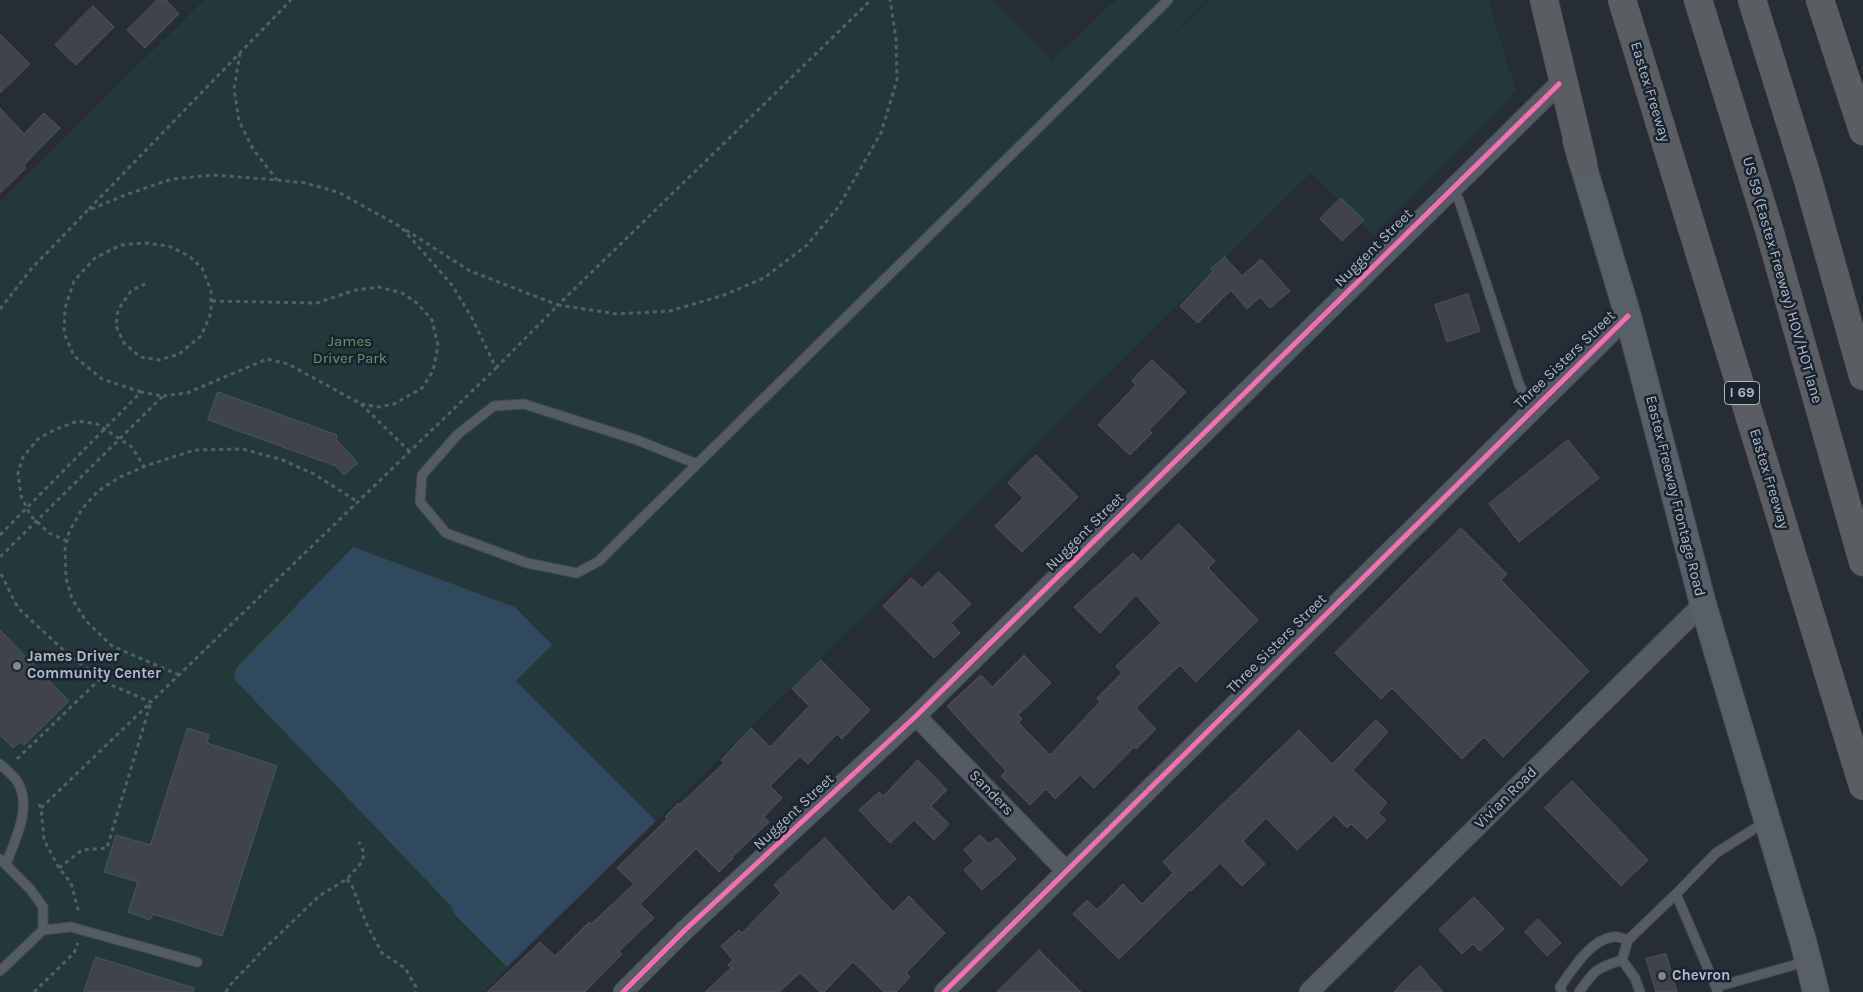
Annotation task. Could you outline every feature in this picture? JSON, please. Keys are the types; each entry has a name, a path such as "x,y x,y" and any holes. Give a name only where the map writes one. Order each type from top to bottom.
{"highway":[{"path":"1544,0 1583,163"},
{"name":"Eastex Freeway","path":"1622,0 1863,786"},
{"name":"US 59 (Eastex Freeway) HOV/HOT lane","path":"1698,0 1769,229 1863,562"},
{"path":"1752,0 1808,180 1863,376"},
{"path":"1820,0 1863,131"}],"main road":[{"name":"Eastex Freeway Frontage Road","path":"1533,0 1628,316 1703,604 1816,992"},
{"path":"1831,0 1863,116"}],"street":[{"name":"Nuggent Street","path":"623,992 686,929 916,716 1559,84"},
{"name":"Three Sisters Street","path":"944,992 1628,316"},
{"name":"Vivian Road","path":"1309,992 1703,604"},
{"name":"Sanders","path":"916,716 1066,871"}],"lane":[{"path":"697,464 636,440 524,404 494,406 458,434 422,475 420,502 446,533 527,563 577,573 599,561 1168,0"},
{"path":"1453,188 1462,209 1519,384 1532,410"},
{"path":"0,764 16,781 24,798 20,829 3,862 31,890 43,907 43,930"},
{"path":"1622,960 1628,940 1716,853 1767,821"},
{"path":"1676,894 1717,989 1808,961"},
{"path":"0,971 43,930 71,927 197,962"},
{"path":"1559,990 1576,965 1598,942 1614,936 1628,940"},
{"path":"1579,992 1601,967 1622,960"},
{"path":"1622,960 1635,978 1640,992"}],"path":[{"path":"0,309 32,268 291,0"},
{"path":"41,808 410,452 871,0"},
{"path":"87,211 125,195 172,179 213,176 277,180 305,184 338,192 401,227 470,271 558,305 617,314 670,311 724,294 764,278 807,246 839,206 881,133 897,80 896,38 890,0"},
{"path":"240,53 234,89 239,121 253,149 277,180"},
{"path":"401,227 452,285 472,318 496,368"},
{"path":"146,284 131,291 118,310 116,326 124,343 140,357 159,360 179,354 201,336 211,313 211,291 202,268 188,256 169,246 145,243 121,245 95,258 74,282 65,308 64,332 74,356 102,379 141,392 162,396 187,393 267,359 288,364 361,404 410,452"},
{"path":"211,301 317,303 355,290 379,287 402,293 417,303 432,320 438,346 433,372 422,388 394,404 379,407 361,404"},
{"path":"0,535 141,392"},
{"path":"0,557 162,396"},
{"path":"67,541 49,533 36,521 31,516 21,496 18,473 23,457 38,439 78,420 98,424 132,447 144,467"},
{"path":"179,675 112,646 86,621 72,599 66,578 65,549 69,532 82,509 98,491 120,477 195,450 242,449 280,459 314,474 358,502"},
{"path":"0,572 18,608 71,657 111,685 150,702"},
{"path":"13,763 101,678"},
{"path":"59,868 82,850 107,848 150,702"},
{"path":"34,992 74,953 83,930 71,883 59,868 44,840 41,808 38,801"},
{"path":"226,992 259,954 319,896 346,879 362,862 364,853 359,842"},
{"path":"346,879 353,888 367,925 382,953 405,968 416,987 415,992"}],"green space":[{"name":"James Driver Park","path":"204,0 993,0 1052,60 1116,0 1206,0 823,378 1208,0 1488,0 1516,91 1373,235 1311,173 483,992 0,992 0,202"}],"water":[{"path":"353,547 515,607 552,645 516,681 656,821 507,967 454,914 452,907 234,679 236,668"}],"building":[{"path":"157,0 166,0 179,14 145,48 127,30"},
{"path":"93,6 114,27 76,65 55,45"},
{"path":"0,34 30,64 0,93"},
{"path":"0,108 24,134 44,113 60,128 24,165 26,168 0,193"},
{"path":"1341,198 1364,220 1342,241 1320,219"},
{"path":"1225,257 1242,276 1261,259 1290,291 1270,308 1260,297 1247,309 1231,290 1198,323 1180,306 1213,271 1211,269"},
{"path":"1468,294 1480,331 1447,342 1435,305"},
{"path":"1152,360 1186,392 1149,430 1152,433 1130,455 1098,425 1136,385 1132,381"},
{"path":"218,392 337,435 336,439 358,463 344,475 336,466 208,420"},
{"path":"1568,440 1599,478 1519,542 1489,504"},
{"path":"1036,455 1078,497 1022,552 995,526 1023,498 1008,483"},
{"path":"1179,524 1215,561 1208,568 1258,620 1196,682 1180,665 1136,708 1156,729 1136,749 1134,747 1094,788 1080,775 1055,799 1046,789 1030,805 1001,776 1006,771 947,706 981,675 992,687 1024,655 1051,683 1018,715 1022,719 1018,722 1050,755 1100,702 1097,698 1122,673 1116,666 1161,623 1136,595 1100,633 1074,607 1133,553 1141,561"},
{"path":"1461,528 1507,574 1501,580 1589,671 1503,757 1484,737 1462,759 1392,688 1381,699 1335,653"},
{"path":"939,572 971,604 951,623 960,633 934,658 883,606 911,578 922,588"},
{"name":"James Driver Community Center","path":"0,630 69,701 24,745 20,742 13,748 0,735"},
{"path":"821,660 870,710 842,739 837,734 808,764 800,756 770,786 782,798 764,817 769,822 719,872 696,849 640,904 654,918 619,951 622,954 585,992 487,992 540,942 555,956 589,922 591,924 634,884 617,868 667,819 665,817 678,803 679,805 724,763 721,760 751,728 770,747 809,706 792,689"},
{"path":"1376,720 1388,732 1353,770 1387,803 1378,813 1386,820 1367,839 1351,824 1347,828 1334,815 1297,850 1266,818 1243,841 1265,864 1242,886 1220,863 1119,959 1073,914 1087,900 1097,910 1123,884 1142,904 1173,873 1163,862 1299,730 1332,764"},
{"path":"188,728 209,735 207,743 277,766 222,936 153,914 150,920 128,912 138,882 104,872 116,835 150,845"},
{"path":"918,760 947,790 931,806 949,824 934,840 914,820 890,843 859,810 879,792 883,796"},
{"path":"1572,781 1648,860 1621,886 1545,808"},
{"path":"980,835 989,844 997,838 1016,859 982,890 964,870 974,861 964,850"},
{"path":"825,838 893,912 909,896 945,933 906,973 910,977 896,992 884,992 853,962 824,992 820,992 800,973 779,992 705,992 731,968 728,965 733,960 721,946 739,930 742,933 781,893 774,885"},
{"path":"1474,897 1504,929 1480,951 1473,944 1462,954 1439,930"},
{"path":"1538,919 1561,943 1547,956 1525,932"},
{"path":"1039,950 1081,992 997,992"},
{"name":"Chevron","path":"1666,954 1677,992 1656,992 1646,959"},
{"path":"96,957 194,988 193,992 84,992"},
{"path":"1420,966 1443,992 1394,992 1404,981"}],"cycle path":[{"path":"623,992 686,929 916,716 1559,84"},
{"path":"944,992 1628,316"}],"place":[{"name":"James Driver Community Center","path":"17,666"},
{"name":"Chevron","path":"1662,976"}]}
